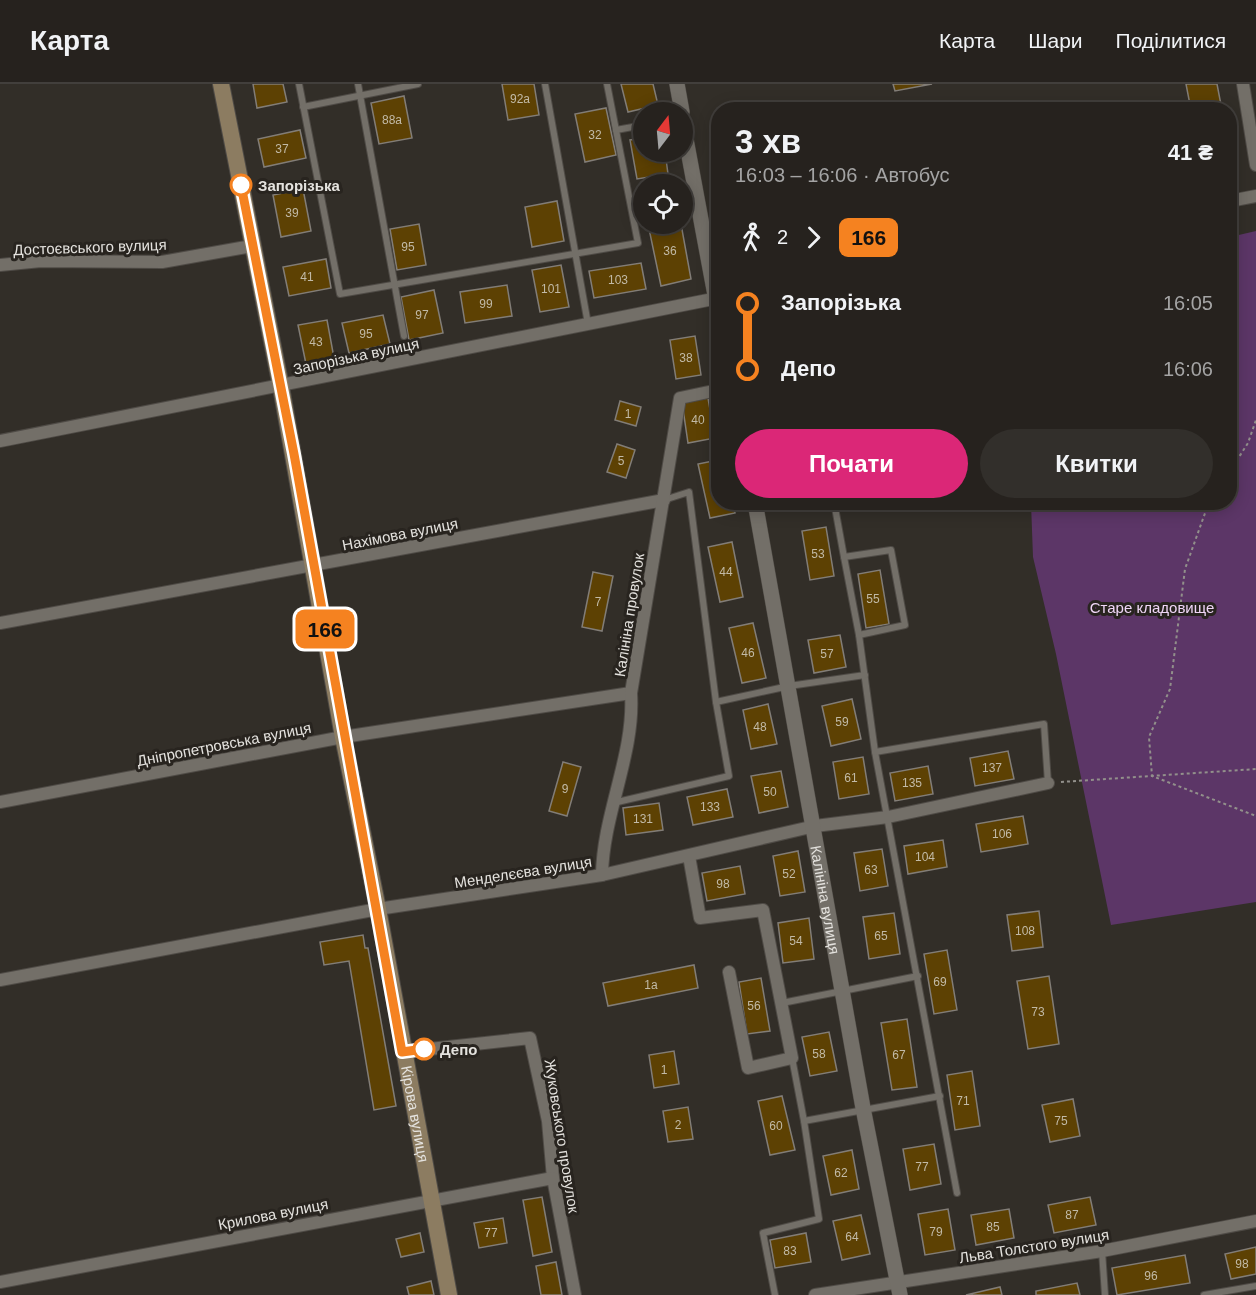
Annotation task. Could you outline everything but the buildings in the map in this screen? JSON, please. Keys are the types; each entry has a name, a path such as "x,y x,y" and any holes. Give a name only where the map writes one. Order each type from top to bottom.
{"main road":[{"name":"Кірова вулиця","path":"222,84 281,387 343,737 378,909 402,1052 449,1295"}],"street":[{"path":"677,84 680,102"},
{"path":"1244,84 1256,165"},
{"path":"691,162 711,266"},
{"path":"1237,200 1256,196"},
{"name":"Достоєвського вулиця","path":"0,265 41,261 162,262 252,246"},
{"name":"Запорізька вулиця","path":"0,441 281,387 588,324 711,303"},
{"name":"Калініна провулок","path":"602,875 602,855 633,718 631,693 680,398 711,391"},
{"name":"Нахімова вулиця","path":"0,623 664,500"},
{"name":"Калініна вулиця","path":"756,510 815,826 863,1108 899,1288"},
{"name":"Дніпропетровська вулиця","path":"0,802 343,737 631,693"},
{"name":"Менделєєва вулиця","path":"0,980 378,909 602,875 815,826 888,817 1048,783"},
{"path":"689,856 700,918 763,910 792,1058 748,1068 729,972"},
{"name":"Жуковського провулок","path":"402,1052 530,1038 548,1121 553,1178 575,1295"},
{"name":"Крилова вулиця","path":"0,1282 430,1199 553,1178"},
{"name":"Льва Толстого вулиця","path":"815,1295 899,1288 1256,1221"}],"lane":[{"path":"299,84 340,294 638,243 607,84"},
{"path":"358,84 404,336"},
{"path":"303,106 418,84"},
{"path":"544,84 577,254 588,324"},
{"path":"616,130 633,127"},
{"path":"613,803 729,776 716,702 689,492 664,500"},
{"path":"835,510 859,634 875,752 957,1193"},
{"path":"844,557 891,550 905,625 859,634"},
{"path":"716,702 789,686 865,675"},
{"path":"875,752 1044,724 1048,783"},
{"path":"781,1003 918,976"},
{"path":"775,1295 763,1233 819,1219 792,1058"},
{"path":"804,1121 863,1108 940,1096"},
{"path":"1102,1251 1105,1295"},
{"path":"1204,1295 1256,1286"}],"path":[{"path":"1237,460 1248,443 1256,420"},
{"path":"1152,776 1149,737 1170,689 1185,568 1206,510"},
{"path":"1048,783 1256,769"},
{"path":"1152,776 1256,816"}],"green space":[{"name":"Старе кладовище","path":"1256,231 1256,902 1111,925 1056,654 1033,557 1031,510 1237,510 1237,235"}],"bus line":[{"name":"166","path":"241,185 294,454 343,737 378,909 402,1052 424,1049"}],"place":[{"name":"Запорізька","path":"241,185"},
{"name":"Депо","path":"424,1049"}]}
